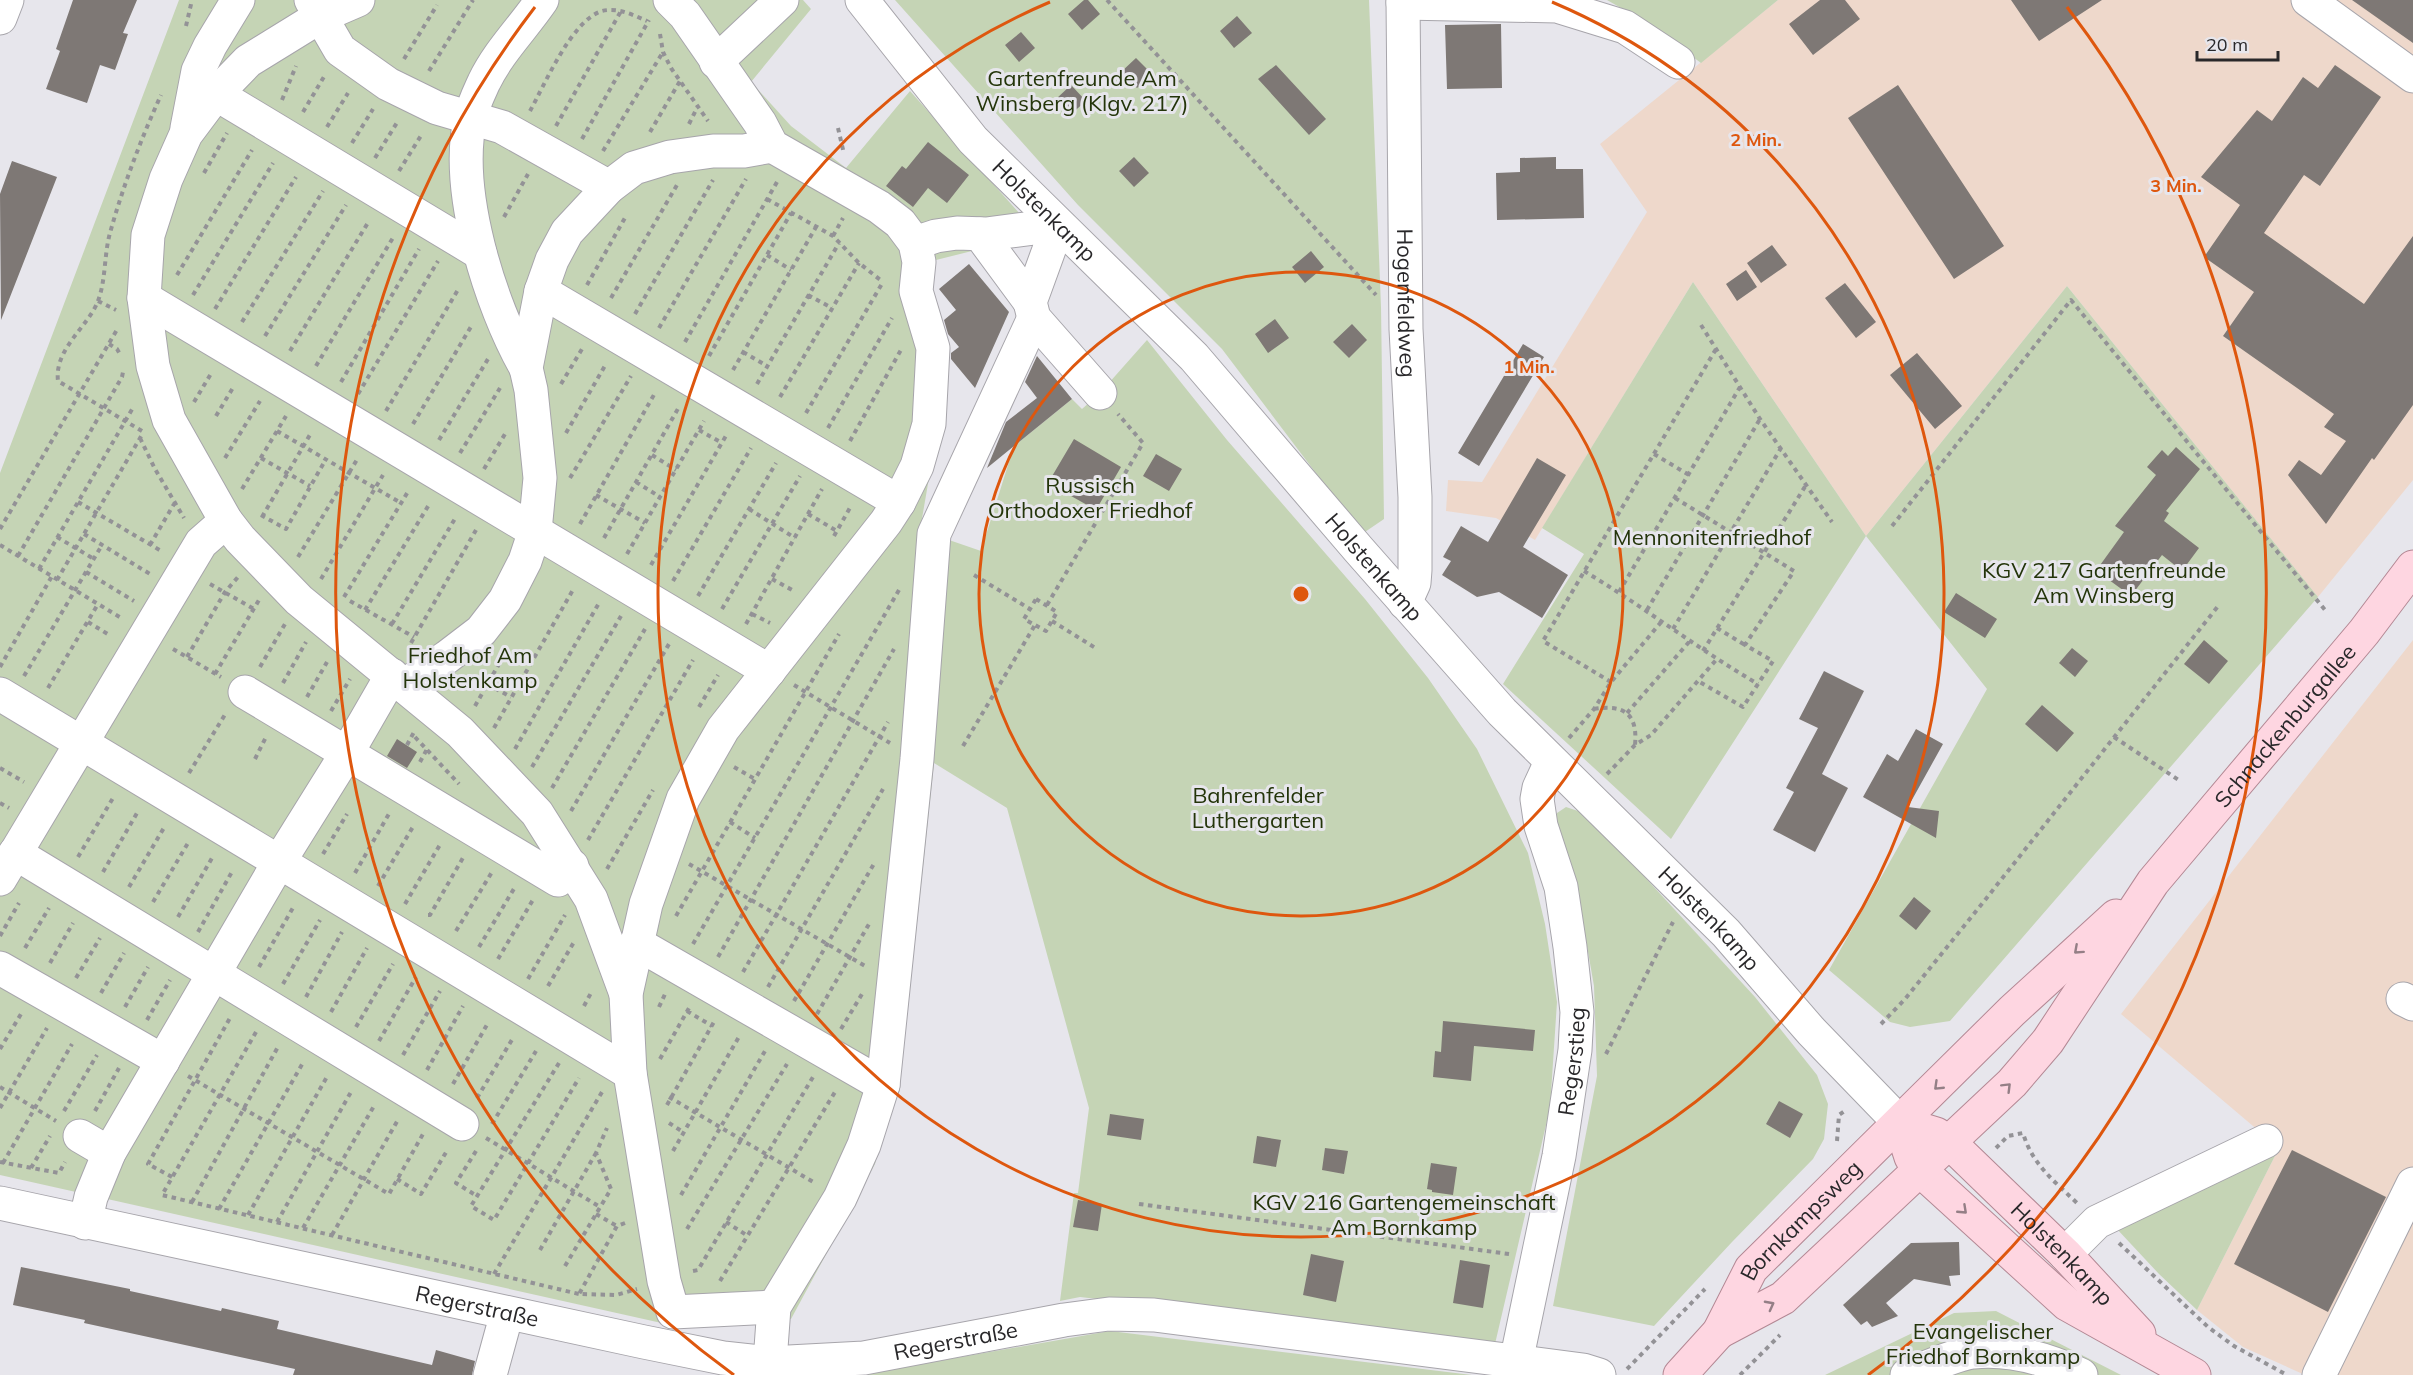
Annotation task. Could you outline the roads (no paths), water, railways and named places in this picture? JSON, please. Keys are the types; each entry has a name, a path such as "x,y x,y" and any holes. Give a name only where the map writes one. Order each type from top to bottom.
{"main road":[{"name":"Schnackenburgallee","path":"1949,1142 2012,1083 2048,1041 2153,882 2364,632 2413,567"},
{"name":"Schnackenburgallee","path":"1900,1123 2012,1011 2153,882"},
{"name":"Holstenkamp","path":"1900,1123 1936,1134 1949,1142 2065,1254 2159,1354"},
{"name":"Holstenkamp","path":"1900,1123 1911,1157 1920,1170 2033,1275 2067,1304 2194,1375"},
{"name":"Bornkampsweg","path":"1680,1375 1719,1332 1751,1269 1900,1123"},
{"name":"Bornkampsweg","path":"1719,1332 1783,1298 1949,1142"}],"street":[{"path":"0,18 7,0"},
{"path":"238,0 210,46 198,71 186,134 166,180 148,235 172,319 153,366 169,420 226,521 309,594 509,783 565,873 591,899 626,994 630,1074 664,1281 673,1312 774,1307"},
{"path":"186,134 216,94 248,61 316,8 358,0"},
{"path":"432,224 469,195 466,155 471,116 497,56 542,0"},
{"path":"716,62 782,0"},
{"name":"Holstenkamp","path":"862,0 973,140 1194,357 1405,603 1502,712 1559,751 1687,895 1726,933 1811,1031 1900,1123"},
{"path":"2308,0 2413,76"},
{"path":"1403,2 1557,6 1624,27 1678,62"},
{"name":"Hogenfeldweg","path":"1403,2 1406,329 1415,498 1416,570 1414,583 1405,603"},
{"path":"316,8 352,59 388,84 437,108 471,116 502,127 576,170 634,168 670,157 713,151 781,152"},
{"path":"659,11 685,15 781,152 879,207 900,223 915,243 919,262 916,291 933,348 929,424 917,466 892,512 723,729 683,799 646,904 693,975 884,1085"},
{"path":"85,1223 91,1197 109,1153 279,862 347,753 399,680 481,632 505,600 525,561 535,531 540,478 531,390 526,368 507,328 432,224 216,94"},
{"path":"526,368 541,291 552,260 567,232 576,170"},
{"path":"770,1369 774,1307 840,1198 864,1145 884,1085 917,759 934,534 1032,310 1058,225 980,234 936,236 915,243"},
{"path":"980,234 1032,310 1100,393"},
{"path":"541,291 765,423 892,512 932,552"},
{"path":"172,319 311,398 769,671"},
{"path":"226,521 176,561 80,742 8,866 102,905 462,1124"},
{"path":"11,687 80,742 182,791 279,862 394,922 630,1074"},
{"path":"271,713 347,753 428,801 465,813 517,855 565,873"},
{"name":"Regerstieg","path":"1516,1362 1559,1156 1575,1050 1576,1012 1561,887 1541,826 1537,799 1559,751"},
{"path":"0,968 163,1061"},
{"path":"626,994 693,975"},
{"path":"80,1136 109,1153"},
{"path":"2065,1254 2097,1222 2266,1141"},
{"path":"2319,1375 2413,1184"},
{"name":"Regerstraße","path":"0,1203 770,1369 864,1358 1064,1320 1109,1314 1154,1315 1583,1370 1599,1375"},
{"path":"490,1375 507,1313"},
{"path":"1907,1375 1971,1352 2012,1364 2056,1363 2081,1375"}],"park label":[{"name":"Gartenfreunde Am Winsberg (Klgv. 217)","path":"1082,90"},
{"name":"Russisch Orthodoxer Friedhof","path":"1090,498"},
{"name":"Mennonitenfriedhof","path":"1712,537"},
{"name":"KGV 217 Gartenfreunde Am Winsberg","path":"2104,582"},
{"name":"Friedhof Am Holstenkamp","path":"470,668"},
{"name":"Bahrenfelder Luthergarten","path":"1258,808"},
{"name":"KGV 216 Gartengemeinschaft Am Bornkamp","path":"1404,1214"},
{"name":"Evangelischer Friedhof Bornkamp","path":"1983,1344"}]}
